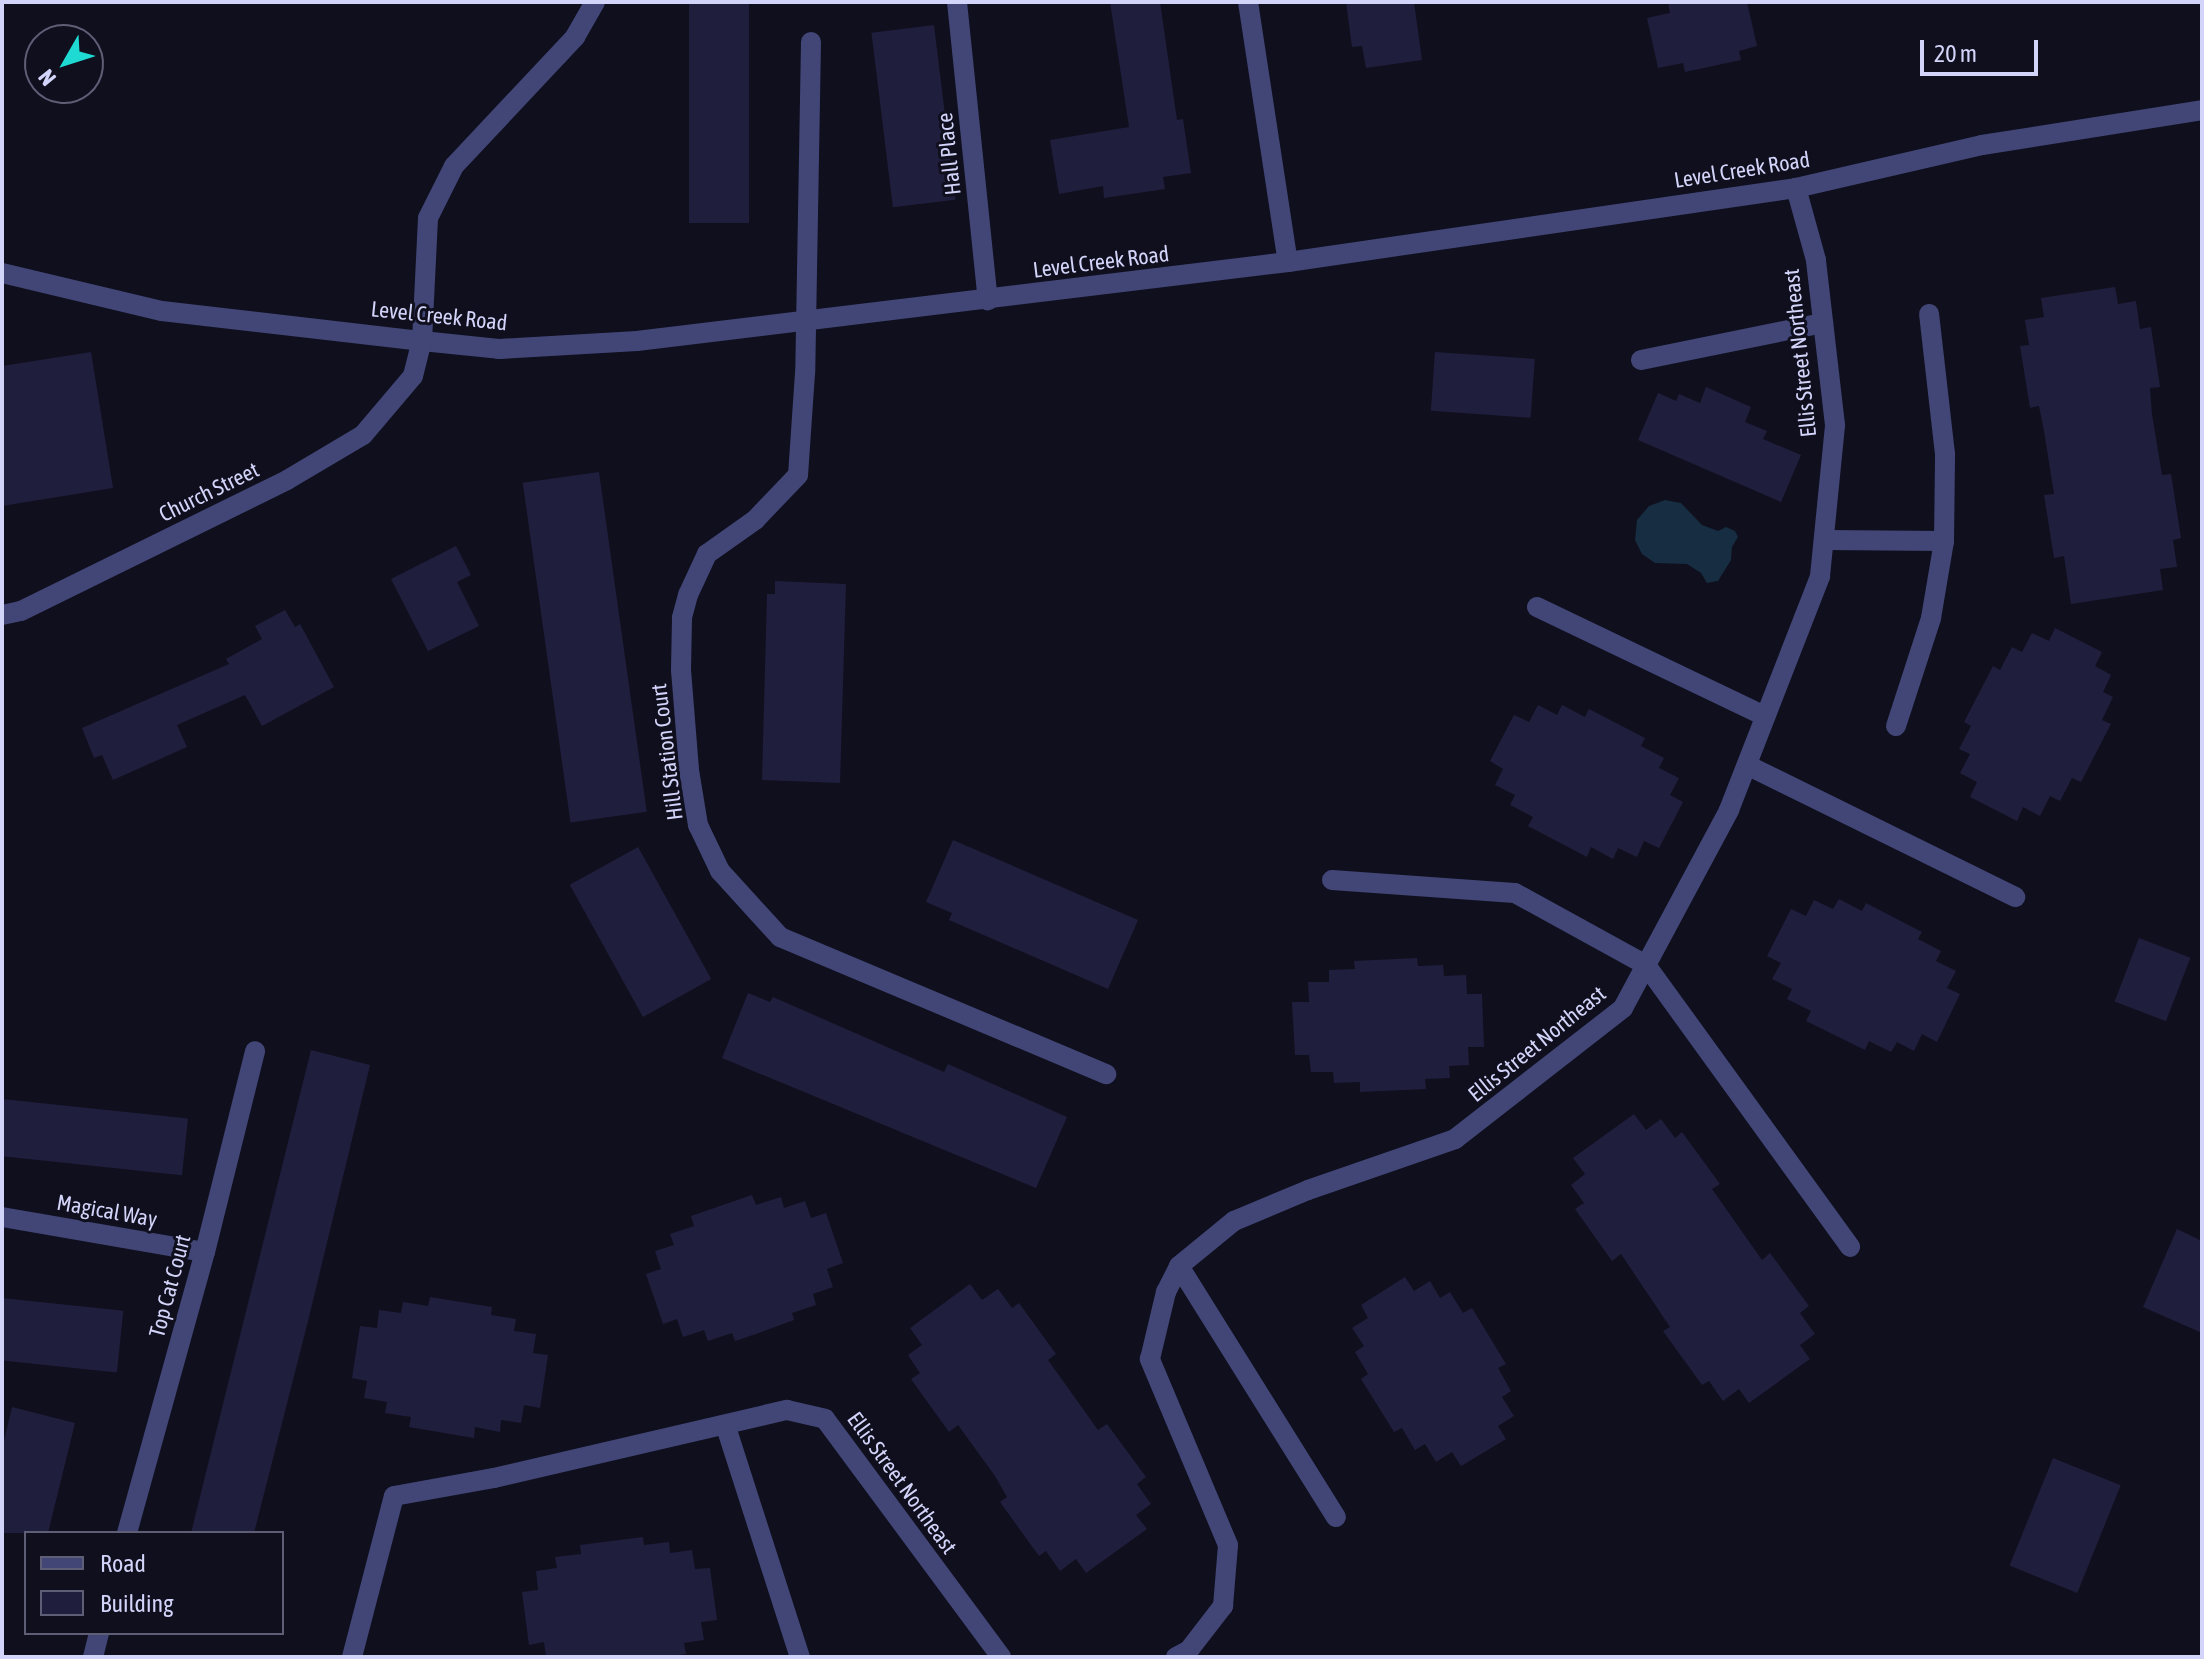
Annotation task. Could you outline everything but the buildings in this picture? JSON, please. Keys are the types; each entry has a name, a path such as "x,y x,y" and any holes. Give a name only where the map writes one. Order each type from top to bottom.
{"street":[{"path":"422,341 428,218 454,166 575,37 595,2"},
{"name":"Hall Place","path":"957,2 988,300"},
{"path":"1248,2 1288,262"},
{"name":"Hill Station Court","path":"811,42 805,373 798,475 755,520 707,554 682,618 685,725 698,825 720,871 780,937 1106,1074"},
{"name":"Level Creek Road","path":"2,273 162,311 422,341 499,349 637,341 1288,262 1796,188 1982,145 2202,110"},
{"name":"Ellis Street Northeast","path":"1176,1657 1189,1650 1223,1606 1228,1545 1150,1359 1166,1292 1179,1266 1234,1221 1308,1190 1455,1139 1623,1008 1729,810 1820,576 1824,540 1835,425 1816,260 1796,188"},
{"path":"1896,726 1931,618 1944,541 1945,454 1929,314"},
{"path":"1641,360 1823,323"},
{"name":"Church Street","path":"2,615 21,611 287,480 363,435 413,376 422,341"},
{"path":"1824,540 1944,541"},
{"path":"1537,607 1765,716"},
{"path":"1747,765 2015,897"},
{"path":"1332,880 1515,893 1646,965 1850,1247"},
{"name":"Top Cat Court","path":"128,1531 205,1252 255,1051"},
{"name":"Magical Way","path":"2,1217 205,1252"},
{"path":"1179,1266 1336,1517"},
{"name":"Ellis Street Northeast","path":"352,1657 394,1496 726,1427 787,1410 825,1419 1001,1657"},
{"path":"726,1427 800,1657"},
{"path":"93,1657 98,1635"}],"water":[{"path":"1665,500 1681,503 1702,525 1718,531 1726,527 1735,531 1738,537 1732,547 1731,560 1718,581 1707,583 1701,573 1687,564 1655,563 1642,554 1635,540 1637,520 1649,506"}]}
